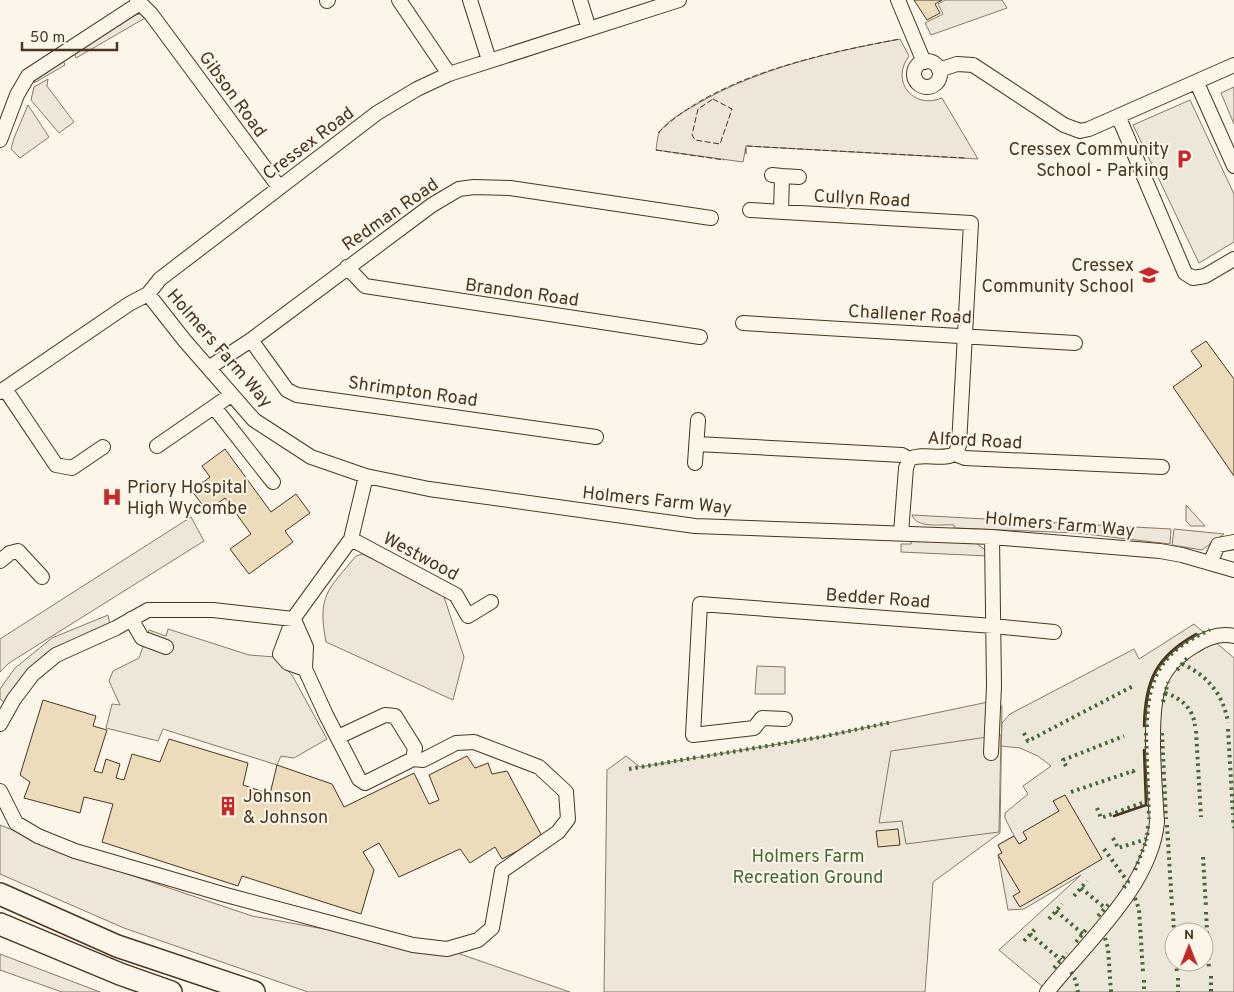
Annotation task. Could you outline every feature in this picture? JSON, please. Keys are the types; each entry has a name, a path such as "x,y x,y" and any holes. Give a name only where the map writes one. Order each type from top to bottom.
{"highway":[{"path":"0,894 117,946 254,992"},
{"path":"0,924 120,974 170,992"}],"street":[{"path":"399,0 448,74"},
{"path":"470,0 489,60"},
{"path":"580,0 589,29"},
{"name":"Cressex Road","path":"2,390 128,304 148,294 160,279 398,99 448,74 679,0"},
{"path":"898,0 924,62"},
{"path":"0,140 17,95 28,76 138,1"},
{"name":"Gibson Road","path":"138,1 152,14 279,188"},
{"path":"924,62 932,63 939,70 939,76 935,84 927,87 919,84 914,73 917,66 924,62"},
{"path":"939,70 957,64 972,64 1064,125 1080,130 1089,130 1234,65"},
{"path":"1197,83 1234,166"},
{"path":"1119,118 1185,274 1193,278 1206,276 1234,259"},
{"path":"781,212 777,176 799,177"},
{"name":"Redman Road","path":"210,367 251,340 347,267 432,205 459,188 510,188 711,218"},
{"name":"Cullyn Road","path":"750,210 971,223 966,336"},
{"name":"Brandon Road","path":"347,267 365,286 700,336"},
{"name":"Holmers Farm Way","path":"148,294 185,341 210,367 254,420 311,457 366,476 429,489 695,526 992,537 1160,551 1234,570"},
{"name":"Challener Road","path":"743,323 1075,343"},
{"path":"955,454 959,445 966,336"},
{"name":"Shrimpton Road","path":"251,340 286,390 297,395 596,437"},
{"path":"2,390 56,465 72,468 103,448"},
{"path":"157,446 231,394"},
{"path":"214,407 273,482"},
{"path":"695,463 698,420"},
{"name":"Alford Road","path":"697,444 902,456 909,459 917,456 947,457 955,454 964,458 1162,467"},
{"path":"901,533 906,468 909,459"},
{"path":"305,669 288,663 280,654 293,619 351,538 366,476"},
{"path":"991,753 994,686 992,537"},
{"name":"Westwood","path":"351,538 456,595 468,616 491,602"},
{"path":"1210,563 1218,546 1234,542"},
{"path":"5,557 14,551 21,552 42,577"},
{"name":"Bedder Road","path":"785,719 762,718 754,728 692,740 700,604 1054,632"},
{"path":"0,724 14,699 33,674 56,655 131,620 148,610 214,610 293,619"},
{"path":"0,791 16,823 38,836 75,851 226,896 404,943 448,949 478,940 492,928 502,871 558,832 568,818 566,792 540,767 474,742 456,744 423,760 413,759 365,783 359,779 305,669 306,647 293,619"},
{"path":"131,620 138,632 162,637 165,648"},
{"path":"1047,992 1139,880 1155,839 1154,710 1159,686 1171,665 1188,649 1212,637 1226,634 1234,636"},
{"path":"338,737 385,715 395,716 415,748 413,759"}],"green space":[{"path":"142,13 145,18 76,58 74,52 132,16"},
{"path":"900,39 909,56 904,65 902,75 903,83 908,91 914,97 922,100 931,101 942,98 978,159 746,146 743,162 656,150 659,133 668,123 697,104 745,80 821,56"},
{"path":"63,60 65,65 34,83 36,78"},
{"path":"48,79 47,86 74,122 59,133 31,100 34,87"},
{"path":"1234,87 1234,124 1221,93"},
{"path":"28,105 49,137 20,158 11,149"},
{"path":"1186,505 1205,526 1191,526 1186,521"},
{"path":"912,515 1171,529 1170,544 1077,533 954,528 954,525 924,524"},
{"path":"191,517 204,541 9,663 0,672 0,639"},
{"path":"1174,529 1224,534 1202,550 1172,545"},
{"path":"912,541 976,543 985,550 988,556 901,552 901,544 911,544"},
{"path":"362,554 442,591 464,657 453,700 326,642 323,614 327,594 338,577 356,556"},
{"path":"757,666 785,667 785,694 755,694"},
{"name":"Holmers Farm Recreation Ground","path":"988,702 1002,706 1000,833 933,882 925,992 604,992 607,770 626,756 640,767 821,737"},
{"path":"0,825 95,863 252,916 457,953 570,992 308,992 124,928 0,874"},
{"path":"0,954 100,992 62,992 0,970"}],"shaded area":[{"path":"945,0 1002,0 1007,8 931,35 925,23 943,14 938,4"},
{"name":"Cressex Community School - Parking","path":"1190,100 1234,194 1234,242 1199,263 1133,125"},
{"path":"108,615 110,625 58,651 5,703 0,699 0,689 15,668 52,638"},
{"path":"1194,624 1234,658 1234,992 1039,992 1043,987 999,950 1081,875 1024,909 1008,910 998,855 1002,853 998,845 1014,836 1005,818 1005,813 1028,794 1023,786 1051,766 1038,756 1020,748 1001,746 1002,723 1010,714 1134,649 1139,659"},
{"path":"168,629 249,655 275,657 292,675 327,739 294,758 281,756 277,765 163,729 158,741 106,728 112,704 120,705 109,681 113,671 139,658 149,630 166,636"},
{"path":"1001,735 999,832 906,844 902,821 879,823 891,751"}],"building":[{"path":"914,0 942,0 935,4 940,13 927,20"},
{"path":"1206,341 1234,379 1234,476 1173,387 1202,366 1191,351"},
{"path":"225,449 271,512 296,494 310,513 285,531 293,542 249,574 230,549 251,534 225,498 207,511 192,491 210,477 202,466"},
{"name":"Johnson & Johnson","path":"43,700 96,716 93,726 107,730 94,771 102,773 106,759 120,764 116,778 124,780 132,754 160,762 169,739 248,763 243,785 270,794 277,765 332,784 344,807 414,773 429,804 439,800 429,775 467,756 475,768 488,763 492,774 507,771 543,838 502,859 495,847 470,863 460,849 399,877 379,843 363,852 374,870 361,914 242,876 238,886 102,842 113,804 84,797 80,813 24,798 30,782 20,775"},
{"path":"1065,795 1102,859 1020,907 1013,896 1020,892 998,855 1002,853 998,845 1014,836 1019,844 1027,839 1023,832 1059,811 1053,801"},
{"path":"898,829 900,845 878,847 876,831"}],"hedge":[{"path":"1147,727 1150,694 1161,667 1169,656 1180,647 1210,630"},
{"path":"1177,670 1188,657"},
{"path":"1182,664 1199,674 1213,687 1223,704 1228,723"},
{"path":"1163,702 1168,682"},
{"path":"1024,733 1028,741 1135,685"},
{"path":"1165,693 1181,701 1189,709 1195,726"},
{"path":"701,757 821,737 892,722"},
{"path":"1228,729 1233,815"},
{"path":"1196,731 1201,817"},
{"path":"1146,733 1149,819"},
{"path":"1162,733 1166,819"},
{"path":"1066,766 1063,760 1124,736"},
{"path":"629,769 699,757"},
{"path":"1071,792 1133,771 1135,776"},
{"path":"1097,808 1101,818 1142,803"},
{"path":"1233,820 1234,828"},
{"path":"1167,825 1172,906"},
{"path":"1113,838 1118,848 1147,839 1148,826"},
{"path":"1135,870 1147,839"},
{"path":"1104,849 1128,882 1122,890"},
{"path":"1203,857 1206,907"},
{"path":"1074,896 1087,881"},
{"path":"1081,888 1105,908"},
{"path":"1135,898 1139,909 1143,972"},
{"path":"1098,916 1111,902"},
{"path":"1049,919 1062,904"},
{"path":"1056,911 1083,934"},
{"path":"1173,912 1174,922"},
{"path":"1206,912 1207,922"},
{"path":"1024,941 1037,927"},
{"path":"1076,942 1088,927"},
{"path":"1030,934 1061,960"},
{"path":"1105,938 1108,948 1111,992"},
{"path":"1054,968 1067,953"},
{"path":"1071,972 1076,981 1078,992"},
{"path":"1211,976 1211,992"},
{"path":"1178,978 1178,992"},
{"path":"1144,980 1144,992"}],"fence":[{"path":"658,133 682,113 709,96 740,82 805,60 900,39"},
{"path":"713,99 732,109 720,144 695,140 692,135 698,109 713,99"},
{"path":"746,154 746,146 965,158"},
{"path":"656,150 724,160"}],"wall":[{"path":"1144,726 1147,696 1155,672 1171,652 1196,634"},
{"path":"1114,816 1146,805 1144,750"}],"place":[{"name":"Cressex Community School - Parking","path":"1184,159"},
{"name":"Cressex Community School","path":"1149,275"},
{"name":"Priory Hospital High Wycombe","path":"112,497"},
{"name":"Johnson & Johnson","path":"228,806"}]}
